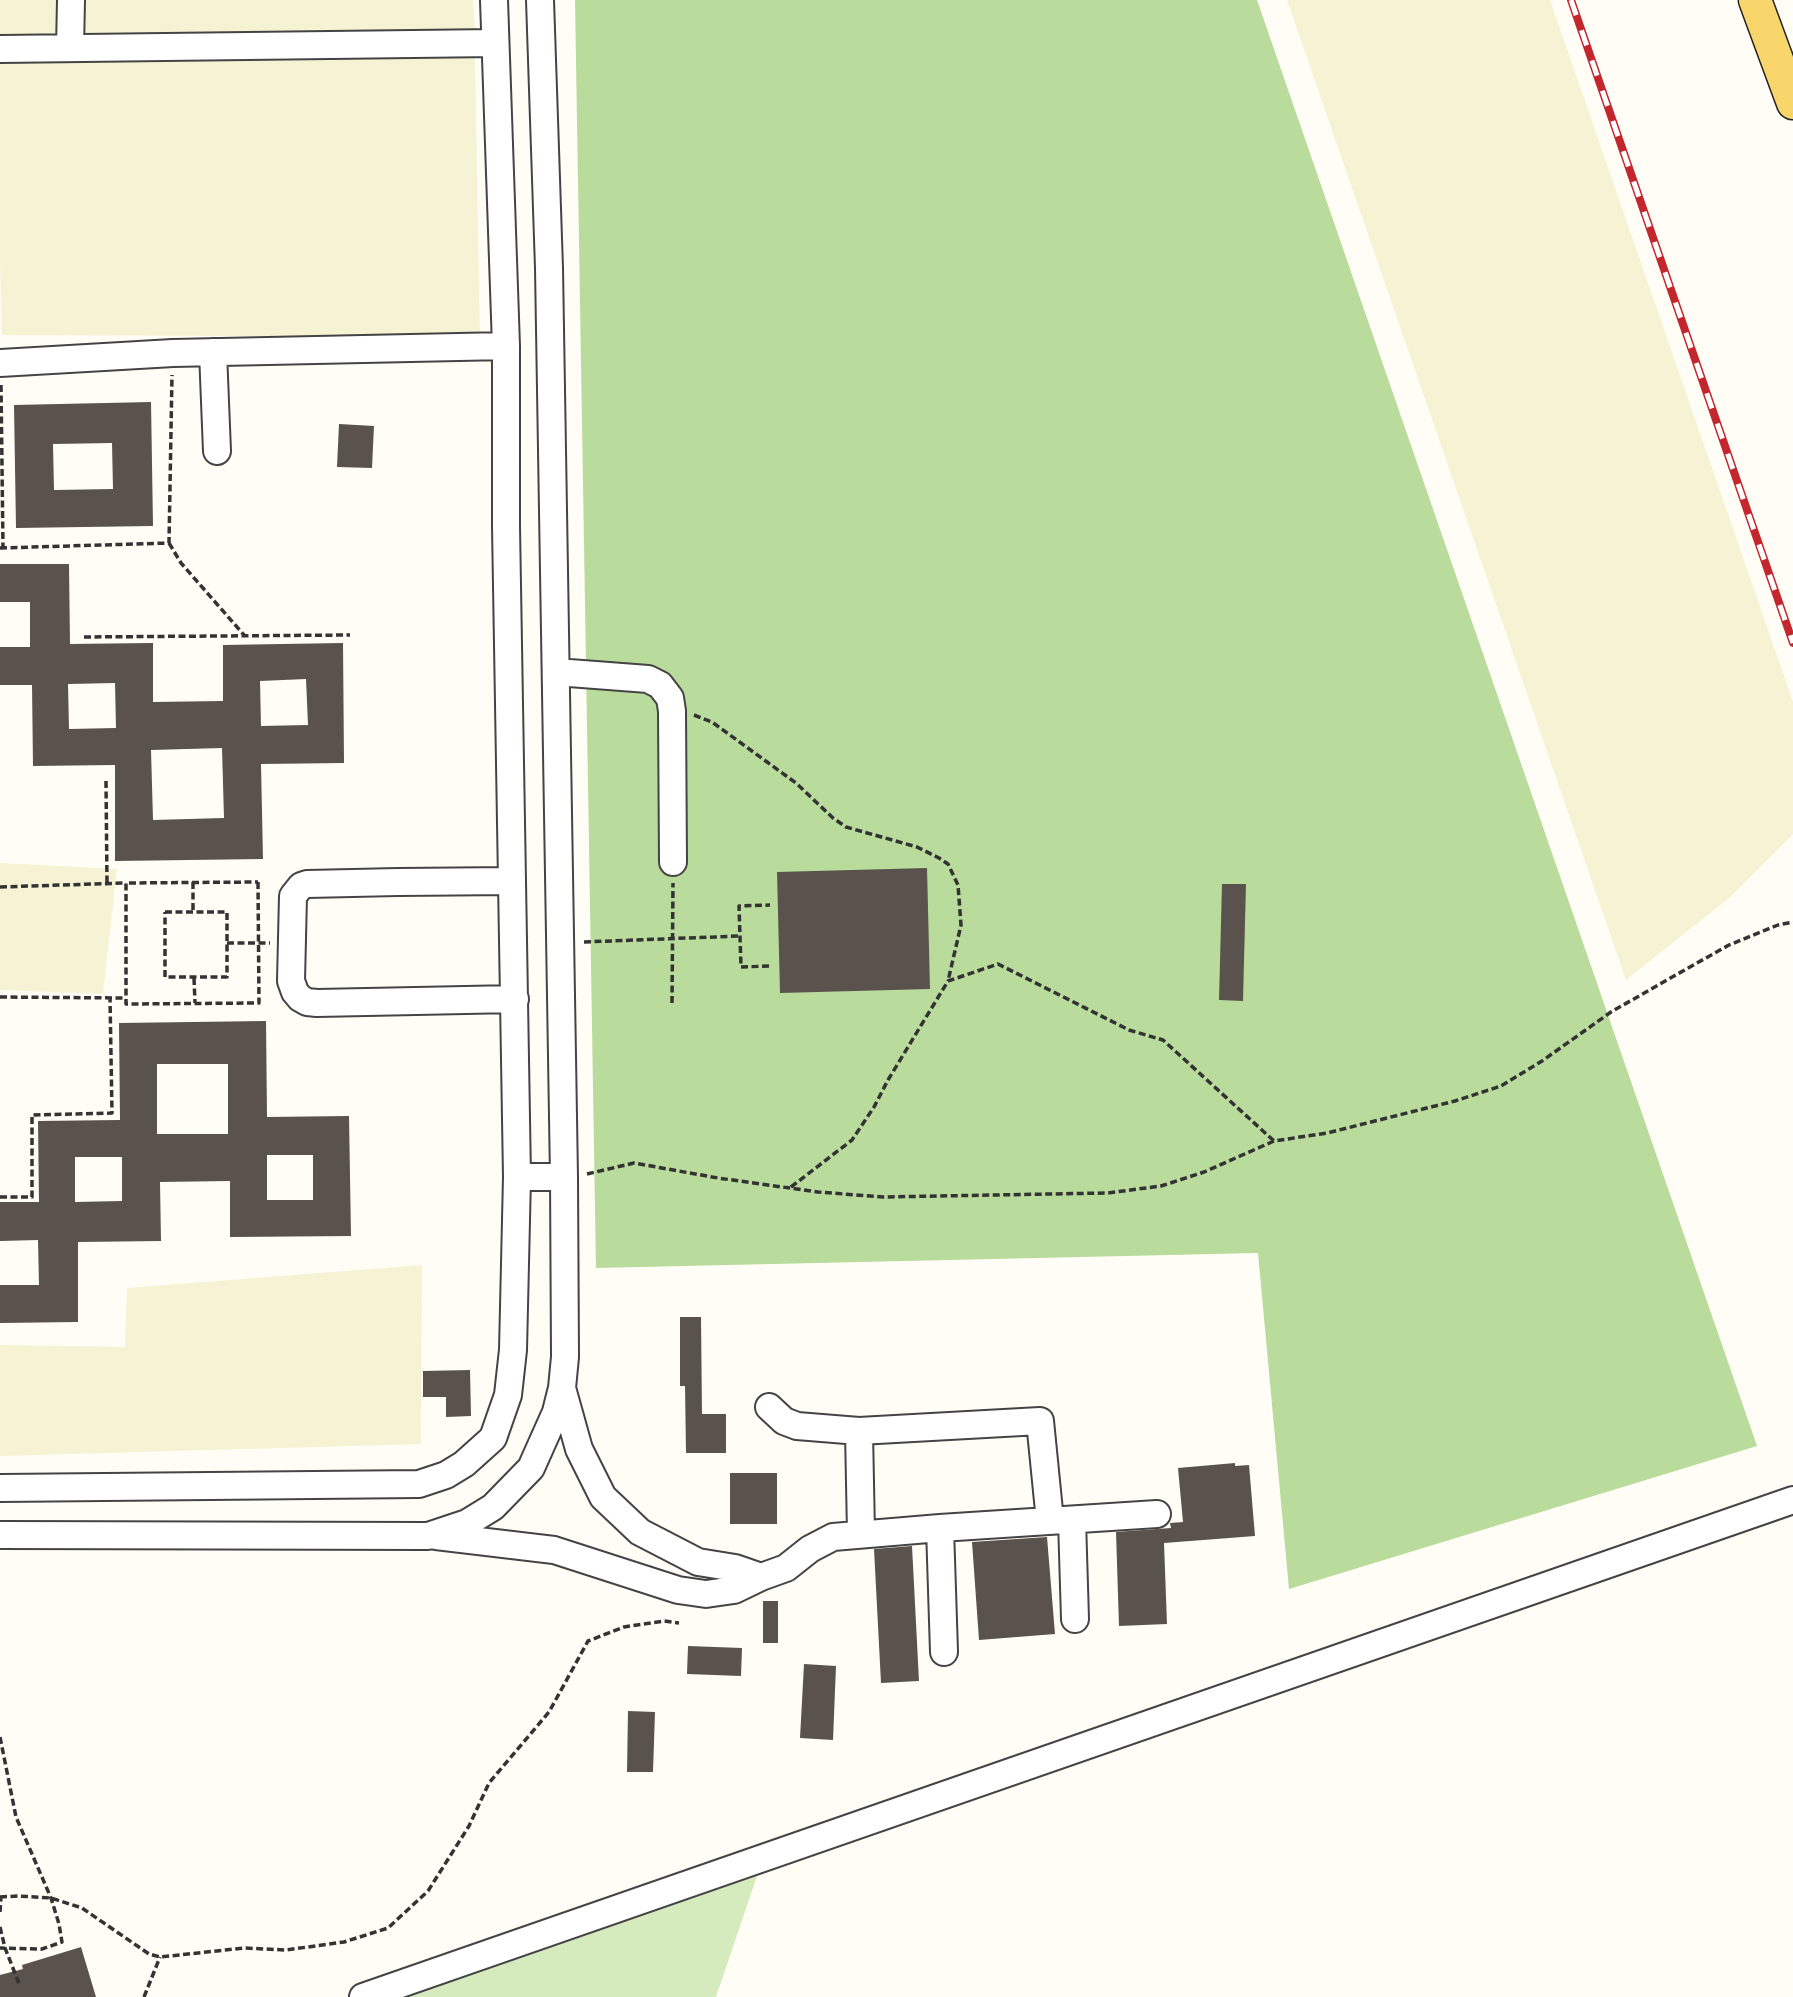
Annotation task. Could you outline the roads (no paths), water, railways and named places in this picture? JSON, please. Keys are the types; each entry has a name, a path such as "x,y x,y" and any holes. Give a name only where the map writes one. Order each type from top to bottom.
{"main road":[{"path":"1755,0 1793,103"}],"street":[{"path":"70,48 71,0"},
{"path":"0,1488 419,1484 446,1475 464,1464 493,1437 508,1395 513,1350 517,1177 506,526 506,346 494,0"},
{"path":"428,1535 467,1523 493,1507 531,1468 556,1412 565,1357 549,268 540,0"},
{"path":"0,49 495,43"},
{"path":"0,363 173,353 506,346"},
{"path":"214,352 217,451"},
{"path":"506,526 552,525"},
{"path":"556,673 648,679 660,685 670,698 673,862"},
{"path":"512,881 307,884 296,890 293,896 291,981 295,992 307,1002 515,999"},
{"path":"517,1177 564,1177"},
{"path":"562,1388 579,1449 603,1497 640,1532 698,1562 735,1568 761,1577"},
{"path":"768,1407 784,1421 797,1426 859,1432 1040,1421 1061,1521 1075,1619"},
{"path":"859,1432 861,1534"},
{"path":"363,1997 1793,1500"},
{"path":"0,1535 428,1535 554,1550 678,1591 706,1594 734,1590 786,1568 810,1549 833,1537 1157,1514"},
{"path":"940,1528 944,1652"}],"railway":[{"path":"1571,0 1793,643"}]}
